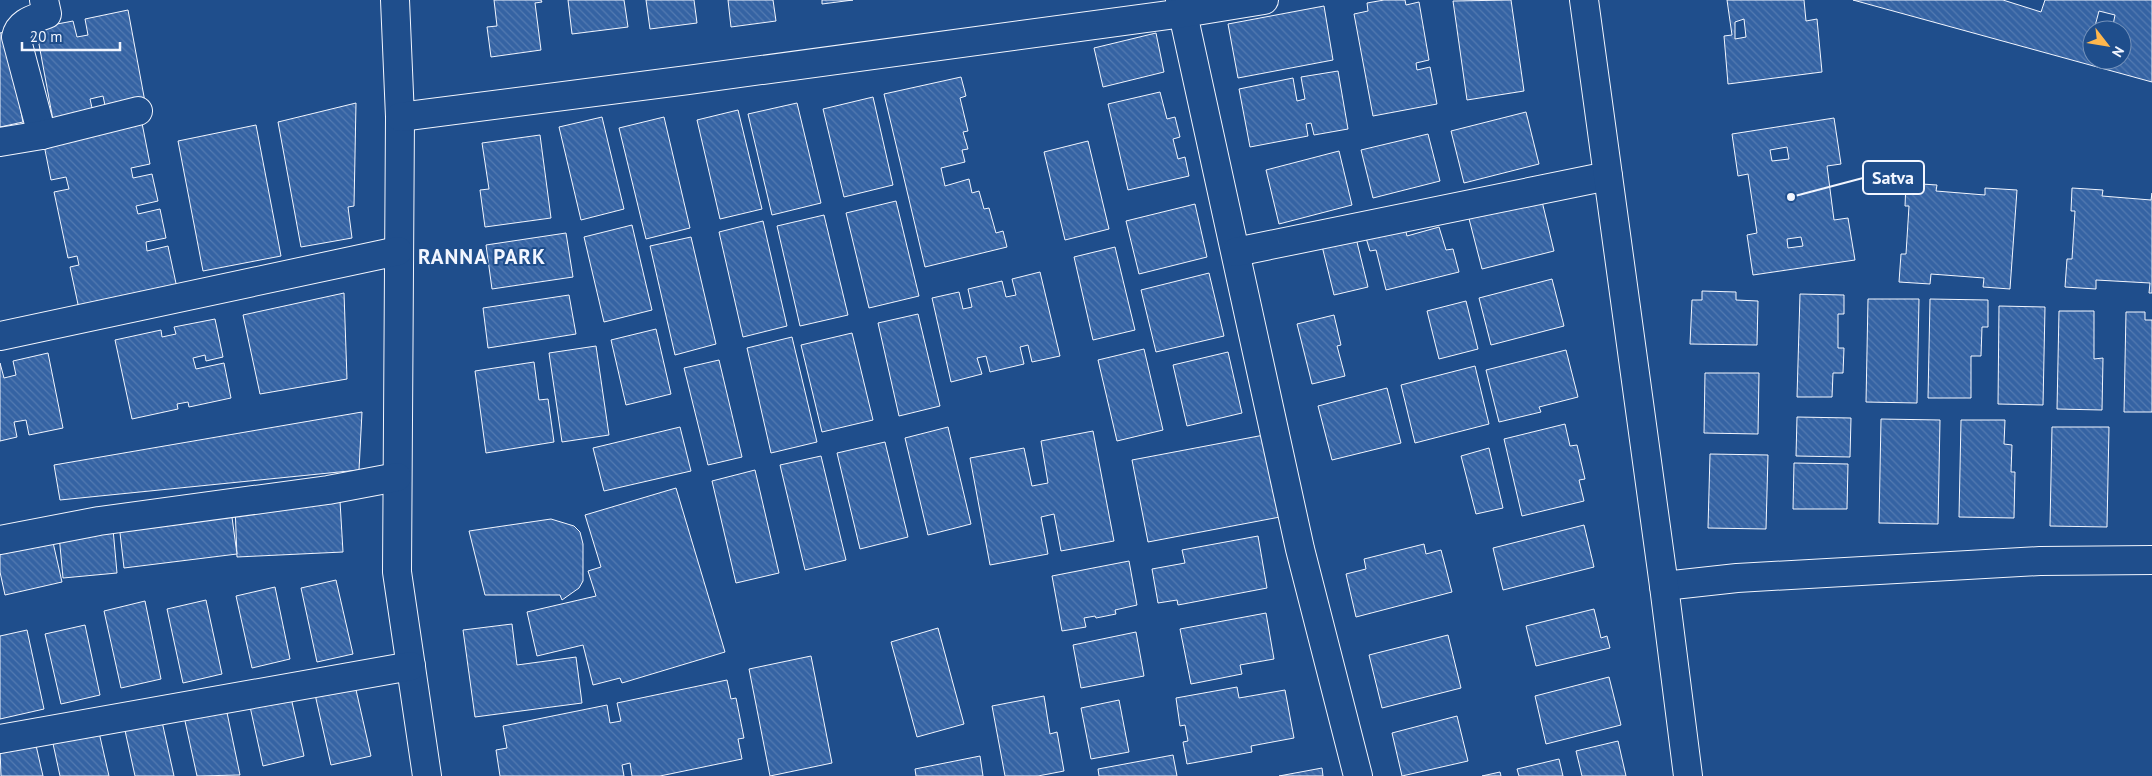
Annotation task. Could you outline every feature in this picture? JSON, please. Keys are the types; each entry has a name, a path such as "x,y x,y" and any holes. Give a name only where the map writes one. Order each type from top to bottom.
{"street":[{"path":"42,135 16,37 17,30 21,25 47,14 44,0"},
{"path":"395,0 400,117 397,572 427,776"},
{"path":"400,117 688,80 1182,6 1264,0"},
{"path":"1584,0 1688,776"},
{"path":"1182,6 1300,549 1358,776"},
{"path":"0,142 42,135 138,111"},
{"path":"1236,252 1608,176"},
{"path":"0,336 398,251"},
{"path":"0,540 99,521 328,490 397,477"},
{"path":"1664,586 1737,578 2040,560 2152,560"},
{"path":"0,739 411,666"}],"building":[{"path":"494,0 541,0 542,2 535,3 541,50 491,57 487,27 497,26"},
{"path":"568,0 624,0 628,27 572,34"},
{"path":"646,0 694,0 697,23 650,29"},
{"path":"728,0 773,0 776,21 731,27"},
{"path":"822,0 853,0 822,4"},
{"path":"1384,0 1405,0 1406,5 1419,2 1429,60 1416,63 1417,70 1430,67 1437,104 1373,116 1354,14 1368,11 1367,3"},
{"path":"1511,0 1524,91 1467,100 1453,1"},
{"path":"1727,0 1804,0 1806,21 1817,19 1822,72 1728,84 1724,36 1732,35","holes":["1744,19 1746,37 1735,39 1735,22"]},
{"path":"1853,0 2003,0 2041,12 2045,0 2152,0 2152,82 2108,70 2132,70 2132,20 2114,20 2115,15 2099,11 2097,20 2082,20 2082,63"},
{"path":"1324,6 1333,60 1238,78 1228,24"},
{"path":"128,10 145,102 106,110 103,96 90,99 93,112 53,120 36,28 73,21 77,37 88,35 85,19"},
{"path":"5,32 23,122 0,127 0,33"},
{"path":"1156,33 1164,72 1103,87 1094,48"},
{"path":"1338,71 1348,129 1314,135 1311,123 1306,124 1308,136 1250,147 1239,89 1293,78 1297,101 1305,99 1301,77"},
{"path":"961,77 966,96 960,98 968,131 963,132 968,149 962,150 965,162 941,168 945,186 969,179 972,193 979,191 984,209 989,208 996,233 1003,231 1007,247 925,267 884,94"},
{"path":"1160,92 1167,119 1175,117 1180,137 1173,139 1178,159 1185,157 1189,176 1128,190 1108,104"},
{"path":"873,97 893,185 844,197 823,109"},
{"path":"356,103 354,206 348,207 352,238 301,247 278,122"},
{"path":"797,103 821,203 772,215 748,114"},
{"path":"738,110 762,209 720,219 697,120"},
{"path":"1526,112 1539,164 1464,183 1451,131"},
{"path":"602,117 624,209 581,220 559,127"},
{"path":"664,117 690,228 646,239 619,128"},
{"path":"141,118 150,164 131,168 133,178 152,174 158,201 136,206 138,214 160,209 166,238 146,242 147,251 168,246 177,288 79,309 70,267 79,265 77,256 68,258 54,192 69,189 66,177 51,180 43,140"},
{"path":"1834,118 1841,164 1827,166 1834,220 1848,218 1855,260 1753,275 1747,235 1757,233 1748,174 1738,176 1732,134","holes":["1787,147 1789,159 1772,161 1770,150","1801,237 1803,246 1788,248 1787,239"]},
{"path":"256,125 281,256 203,271 178,141"},
{"path":"1428,134 1440,181 1373,198 1361,150"},
{"path":"540,135 551,218 485,227 480,190 489,189 482,143"},
{"path":"1088,141 1109,229 1065,240 1044,152"},
{"path":"1339,151 1352,205 1279,224 1266,170"},
{"path":"1906,183 1937,185 1936,191 1985,195 1985,188 2017,190 2010,289 1983,287 1984,278 1931,274 1930,284 1899,282 1901,254 1906,254 1909,206 1905,206"},
{"path":"2072,188 2103,190 2102,196 2151,200 2152,193 2152,293 2149,293 2150,283 2096,280 2096,289 2065,287 2067,259 2072,259 2075,211 2071,211"},
{"path":"1540,193 1554,251 1482,269 1467,211"},
{"path":"896,201 919,296 869,308 846,213"},
{"path":"1195,204 1207,257 1139,274 1126,221"},
{"path":"824,215 848,315 800,326 777,226"},
{"path":"763,221 787,326 743,337 719,232"},
{"path":"632,225 652,310 604,322 584,237"},
{"path":"1439,227 1446,250 1453,249 1459,272 1386,290 1376,250 1370,251 1366,238 1405,228 1407,236"},
{"path":"566,233 573,277 492,289 486,245"},
{"path":"1355,234 1368,287 1334,295 1321,242"},
{"path":"691,237 716,344 675,355 650,246"},
{"path":"1115,247 1135,330 1093,340 1074,257"},
{"path":"1040,272 1060,356 1032,362 1028,345 1020,347 1024,364 990,372 986,356 977,358 982,374 951,382 932,298 959,292 963,309 972,307 968,289 1002,281 1006,297 1016,295 1012,279"},
{"path":"1209,273 1224,336 1156,352 1141,290"},
{"path":"1552,279 1564,326 1491,345 1479,298"},
{"path":"1702,291 1736,292 1736,300 1758,301 1757,345 1690,344 1692,300 1702,300"},
{"path":"344,293 347,379 260,394 243,315"},
{"path":"1800,294 1844,295 1844,314 1838,314 1838,348 1844,348 1843,373 1833,373 1832,397 1797,397"},
{"path":"569,295 576,334 488,348 483,308"},
{"path":"1868,299 1919,299 1917,403 1866,402"},
{"path":"1930,299 1988,300 1988,327 1982,327 1981,356 1971,356 1971,398 1928,398"},
{"path":"1466,301 1478,349 1439,359 1427,311"},
{"path":"1999,306 2045,307 2043,405 1998,404"},
{"path":"2059,311 2094,311 2094,359 2103,358 2102,410 2057,409"},
{"path":"2126,312 2145,312 2145,320 2152,320 2152,412 2124,412"},
{"path":"918,314 940,406 899,416 878,323"},
{"path":"1334,315 1341,345 1337,346 1345,376 1312,384 1297,324"},
{"path":"215,319 223,357 206,361 205,355 193,358 196,369 224,363 231,398 189,407 188,402 177,404 178,409 132,419 115,340 161,330 162,337 176,334 174,327"},
{"path":"656,329 671,394 626,405 611,340"},
{"path":"852,333 873,420 822,432 801,345"},
{"path":"792,337 817,442 771,453 747,348"},
{"path":"596,346 609,435 562,442 549,353"},
{"path":"1144,349 1163,430 1117,441 1098,360"},
{"path":"1566,350 1578,397 1539,407 1541,412 1499,422 1486,370"},
{"path":"1228,352 1242,413 1187,426 1173,365"},
{"path":"48,353 63,428 29,435 26,420 14,422 17,437 0,441 0,363 4,378 16,375 13,361"},
{"path":"719,360 742,457 708,465 684,368"},
{"path":"534,362 539,400 548,399 554,442 486,453 475,371"},
{"path":"1475,366 1489,424 1415,443 1401,385"},
{"path":"1705,373 1759,373 1758,434 1704,433"},
{"path":"1387,388 1401,443 1332,460 1318,406"},
{"path":"362,412 359,470 60,500 54,465"},
{"path":"1797,417 1851,418 1850,457 1796,456"},
{"path":"1881,419 1940,420 1938,524 1879,523"},
{"path":"1961,420 2005,420 2004,444 2012,445 2011,472 2015,472 2014,518 1959,517"},
{"path":"1565,424 1570,446 1577,445 1585,479 1579,480 1584,501 1522,516 1504,439"},
{"path":"680,427 691,471 604,491 593,448"},
{"path":"948,427 971,524 928,535 905,438"},
{"path":"2052,427 2109,427 2107,527 2050,526"},
{"path":"1093,431 1114,541 1061,551 1054,514 1041,517 1048,554 990,565 970,458 1024,448 1032,486 1048,483 1041,441"},
{"path":"1264,435 1280,517 1148,542 1132,460"},
{"path":"885,442 908,537 860,549 837,453"},
{"path":"1489,448 1503,508 1476,514 1461,456"},
{"path":"1710,454 1768,455 1766,529 1708,528"},
{"path":"821,456 846,560 805,570 780,465"},
{"path":"1794,463 1848,464 1847,509 1793,509"},
{"path":"755,470 779,573 736,583 712,481"},
{"path":"676,488 725,652 622,683 620,678 593,685 583,645 537,656 527,612 596,596 588,571 601,567 585,515"},
{"path":"340,501 343,552 237,557 235,506"},
{"path":"231,510 237,554 124,568 119,524"},
{"path":"551,519 574,526 580,532 583,544 583,581 579,588 562,600 560,595 485,595 469,531"},
{"path":"1584,525 1594,567 1503,590 1493,548"},
{"path":"113,529 117,573 63,578 59,535"},
{"path":"1258,536 1267,588 1178,605 1177,600 1158,603 1152,569 1185,563 1182,550"},
{"path":"52,538 62,582 5,595 0,572 0,550"},
{"path":"1424,544 1426,554 1441,550 1452,592 1356,617 1346,574 1366,569 1364,559"},
{"path":"1129,561 1137,605 1115,610 1116,614 1084,618 1086,627 1062,631 1052,576"},
{"path":"336,580 353,654 317,662 301,588"},
{"path":"275,587 290,659 252,668 236,596"},
{"path":"206,600 222,674 183,683 167,609"},
{"path":"145,601 161,679 121,688 104,611"},
{"path":"1594,609 1601,638 1607,636 1610,648 1536,666 1526,626"},
{"path":"1266,613 1274,659 1240,665 1242,674 1191,684 1180,629"},
{"path":"512,624 517,665 576,657 582,703 475,717 463,630"},
{"path":"85,625 100,695 61,704 45,634"},
{"path":"938,628 964,724 917,737 891,642"},
{"path":"27,630 44,709 0,719 0,636"},
{"path":"1136,632 1144,676 1081,688 1073,645"},
{"path":"1448,635 1461,688 1382,708 1369,655"},
{"path":"811,656 832,763 770,776 749,669"},
{"path":"1609,677 1621,725 1546,744 1535,696"},
{"path":"727,680 731,699 736,698 744,738 738,739 742,759 660,776 632,776 630,763 622,765 624,776 500,776 496,750 507,748 503,726 607,705 610,723 621,721 617,703"},
{"path":"354,681 371,756 331,765 314,690"},
{"path":"1237,687 1239,698 1285,690 1294,738 1251,746 1252,752 1187,764 1183,742 1188,741 1185,725 1180,726 1176,698"},
{"path":"290,693 304,756 263,766 249,702"},
{"path":"1044,696 1050,734 1057,732 1064,771 1038,776 1005,776 992,706"},
{"path":"1119,700 1129,752 1091,759 1081,708"},
{"path":"225,703 240,775 197,776 183,712"},
{"path":"1457,716 1468,761 1402,776 1392,733"},
{"path":"161,717 174,776 135,776 124,726"},
{"path":"98,728 109,776 60,776 52,739"},
{"path":"35,741 43,776 1,776 0,748"},
{"path":"1618,741 1626,776 1582,776 1576,751"},
{"path":"1173,755 1177,776 1099,776 1098,769"},
{"path":"980,756 983,776 916,776 915,769"},
{"path":"1559,759 1563,776 1519,776 1517,769"},
{"path":"1322,768 1323,776 1279,776"},
{"path":"1500,772 1501,776 1482,776"}],"place":[{"name":"Satva","path":"1791,197"}],"district":[{"name":"RANNA PARK","path":"482,256"}]}
